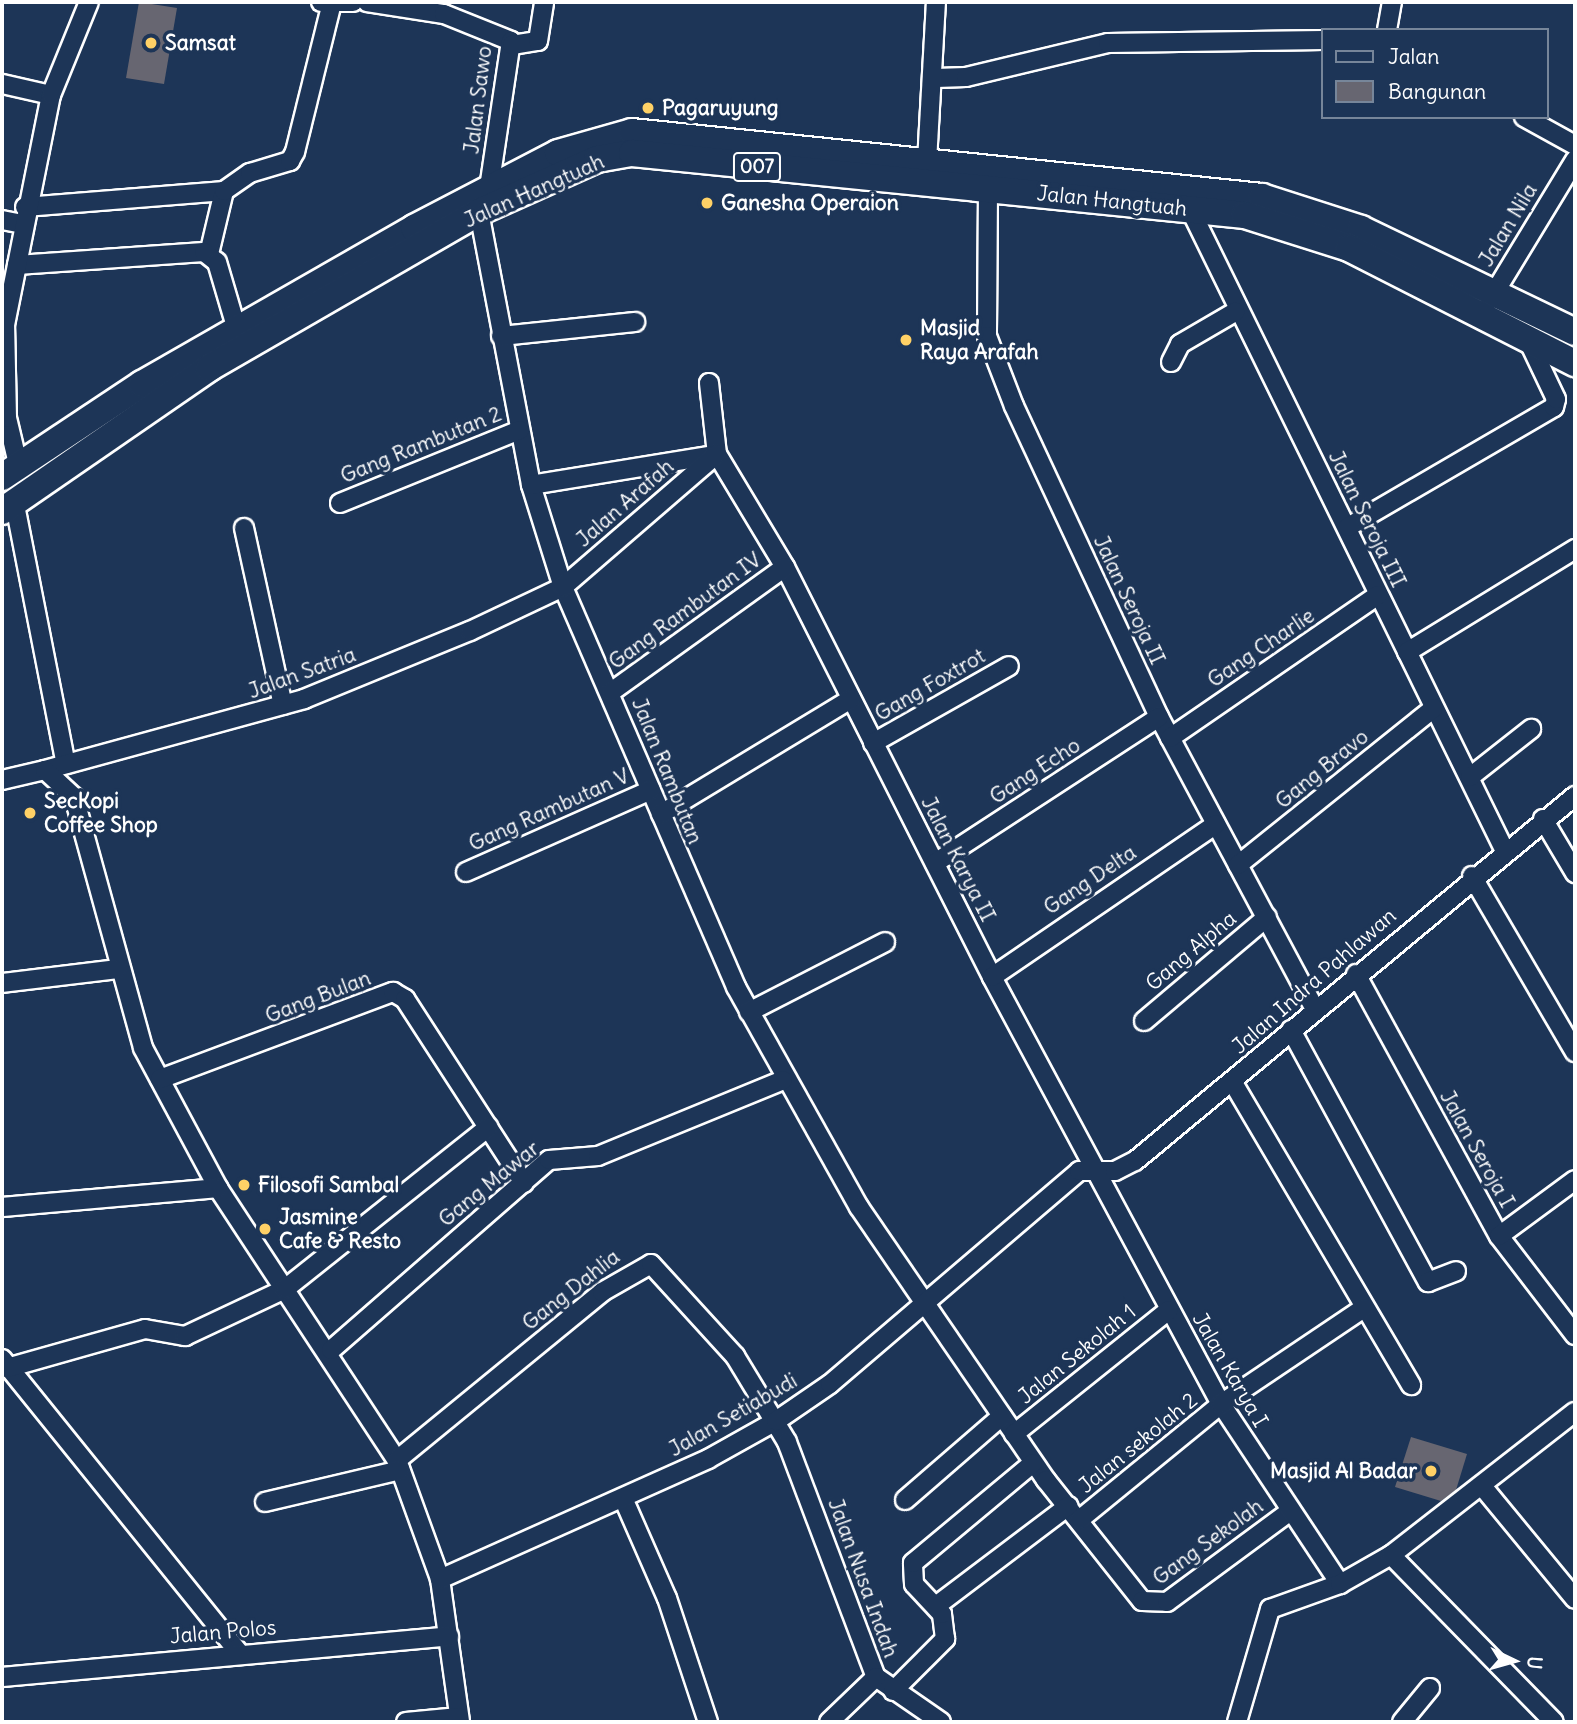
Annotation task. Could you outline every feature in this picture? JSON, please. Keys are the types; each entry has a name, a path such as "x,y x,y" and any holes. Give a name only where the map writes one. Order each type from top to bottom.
{"highway":[{"name":"Jalan Hangtuah","path":"8,506 209,368 558,153 632,132 927,162 1112,190 1292,205 1362,229 1487,305 1527,337 1575,363"},
{"name":"Jalan Hangtuah","path":"484,200 597,159 632,153 988,189 1112,190 1190,209 1245,215 1349,248 1487,305 1575,332"},
{"name":"Jalan Hangtuah","path":"10,471 237,330 368,268"}],"street":[{"path":"10,471 4,372 24,216 51,95 89,2"},
{"path":"321,2 352,2"},
{"path":"2,220 224,191 250,173 290,161 332,2"},
{"name":"Jalan Sawo","path":"367,2 444,14 512,46 484,200"},
{"path":"512,46 538,41 544,2"},
{"path":"927,162 936,78 936,2"},
{"path":"1387,28 1392,2"},
{"path":"936,78 966,77 1108,43 1322,40"},
{"path":"2,84 51,95"},
{"path":"1528,119 1575,145"},
{"name":"Jalan Nila","path":"1487,305 1575,160"},
{"name":"Jalan Seroja II","path":"988,189 987,336 1159,717 1314,1007"},
{"path":"224,191 209,254 237,330"},
{"name":"Jalan Rambutan","path":"484,200 501,336 531,485 563,587 749,1013 783,1080 921,1305 1073,1513 1135,1592 1153,1605"},
{"name":"Jalan Seroja III","path":"1190,209 1235,312 1348,527 1378,596 1504,849"},
{"path":"17,265 209,254"},
{"path":"1171,362 1180,344 1235,312"},
{"path":"501,336 635,322"},
{"path":"1348,527 1554,407 1556,399 1527,337"},
{"path":"531,485 717,454 709,383"},
{"name":"Gang Rambutan 2","path":"340,503 520,430"},
{"name":"Jalan Karya II","path":"717,454 785,567 992,977 1095,1169"},
{"name":"Jalan Arafah","path":"563,587 717,454"},
{"path":"8,506 66,764"},
{"path":"244,528 284,705"},
{"path":"1407,652 1575,549"},
{"name":"Gang Rambutan IV","path":"611,692 785,567"},
{"name":"Jalan Satria","path":"2,780 284,705 563,587"},
{"name":"Gang Charlie","path":"1170,738 1378,596"},
{"name":"Gang Foxtrot","path":"873,743 1009,666"},
{"path":"661,814 851,699"},
{"name":"Gang Bravo","path":"1238,865 1434,708"},
{"name":"Gang Echo","path":"935,863 1159,717"},
{"path":"1470,777 1531,729"},
{"path":"45,770 81,812 117,969 160,1080 218,1188 285,1289 331,1350 399,1465 440,1579 459,1719 406,1722"},
{"name":"Gang Rambutan V","path":"466,872 651,790"},
{"name":"Jalan Indra Pahlawan","path":"1075,1175 1095,1169 1124,1169 1232,1081 1292,1030 1314,1007 1504,849 1575,796"},
{"path":"1544,819 1575,873"},
{"name":"Gang Delta","path":"992,977 1216,824"},
{"path":"1472,876 1575,1052"},
{"name":"Gang Alpha","path":"1144,1021 1267,917"},
{"path":"749,1013 885,942"},
{"path":"2,983 117,969"},
{"name":"Jalan Seroja I","path":"1356,974 1499,1236 1569,1315 1575,1335"},
{"name":"Gang Bulan","path":"160,1080 393,992 405,999 524,1183"},
{"path":"1292,1030 1427,1282 1456,1271"},
{"name":"Gang Mawar","path":"331,1350 554,1157 598,1156 783,1080"},
{"path":"1232,1081 1411,1385"},
{"path":"239,1653 5,1364 145,1329 192,1334 285,1289 489,1127"},
{"name":"Jalan Karya I","path":"1095,1169 1221,1404 1289,1512 1340,1584"},
{"name":"Jalan Setiabudi","path":"440,1579 623,1498 776,1422 921,1305 1075,1175"},
{"path":"1499,1236 1575,1180"},
{"path":"2,1207 218,1188"},
{"name":"Gang Dahlia","path":"399,1465 644,1263 657,1268 735,1356 776,1422"},
{"name":"Jalan sekolah 2","path":"936,1606 1073,1513 1221,1404 1364,1308"},
{"name":"Jalan Sekolah 1","path":"1014,1434 1169,1310"},
{"path":"1237,1722 1265,1615 1340,1584 1391,1555 1575,1412"},
{"path":"905,1500 1002,1416"},
{"name":"Jalan Nusa Indah","path":"776,1422 876,1677 941,1722"},
{"path":"893,1691 946,1639 936,1606 914,1584 913,1563 1034,1462"},
{"path":"265,1502 399,1465"},
{"path":"1482,1486 1575,1599"},
{"path":"623,1498 667,1598 708,1722"},
{"name":"Gang Sekolah","path":"1153,1605 1289,1512"},
{"path":"1391,1555 1554,1722"},
{"name":"Jalan Polos","path":"2,1677 239,1653 449,1636"},
{"path":"830,1722 876,1677"},
{"path":"1402,1722 1430,1688"}],"building":[{"name":"Samsat","path":"139,2 177,8 164,84 126,78"},
{"name":"Masjid Al Badar","path":"1411,1437 1467,1454 1456,1490 1441,1501 1395,1487"}],"place":[{"name":"Samsat","path":"151,43"},
{"name":"Pagaruyung","path":"648,108"},
{"name":"Ganesha Operaion","path":"707,203"},
{"name":"Masjid Raya Arafah","path":"906,340"},
{"name":"SecKopi Coffee Shop","path":"30,813"},
{"name":"Filosofi Sambal","path":"244,1185"},
{"name":"Jasmine Cafe & Resto","path":"265,1229"},
{"name":"Masjid Al Badar","path":"1431,1471"}]}
